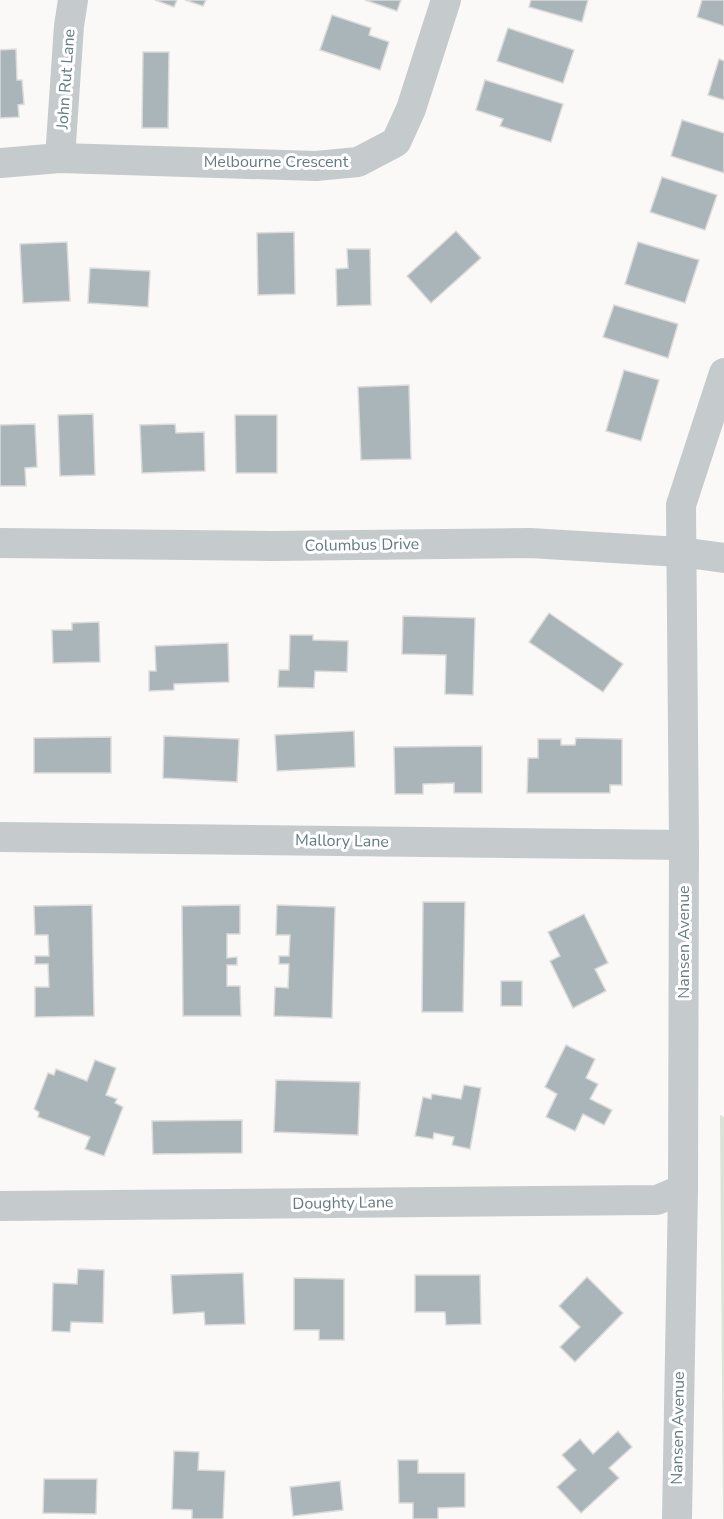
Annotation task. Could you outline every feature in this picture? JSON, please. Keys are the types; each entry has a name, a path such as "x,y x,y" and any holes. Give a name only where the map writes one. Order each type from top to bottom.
{"street":[{"name":"John Rut Lane","path":"60,158 69,26 73,0"},
{"name":"Melbourne Crescent","path":"0,163 60,158 316,165 358,162 396,142 411,109 446,0"},
{"name":"Nansen Avenue","path":"677,1519 683,1189 684,845 681,504 724,373"},
{"name":"Columbus Drive","path":"0,543 272,546 530,543 680,552 724,558"},
{"name":"Mallory Lane","path":"0,837 684,845"},
{"name":"Doughty Lane","path":"0,1206 657,1200 683,1189"}],"shaded area":[{"path":"720,1115 724,1117 724,1519 723,1519"}],"building":[{"path":"155,0 177,0 174,7"},
{"path":"185,0 206,0 203,6"},
{"path":"365,0 401,0 397,11"},
{"path":"531,0 588,0 582,22 529,7"},
{"path":"702,0 724,0 724,26 697,17"},
{"path":"332,15 371,28 369,35 389,42 380,70 320,50"},
{"path":"508,28 574,50 563,83 497,61"},
{"path":"16,49 17,80 22,80 24,104 18,105 19,117 0,118 0,50"},
{"path":"143,52 169,52 168,128 142,128"},
{"path":"719,59 724,61 724,100 708,95"},
{"path":"485,80 563,104 551,142 500,126 503,119 476,110"},
{"path":"682,120 724,133 724,173 671,156"},
{"path":"662,177 717,195 705,230 650,212"},
{"path":"456,231 481,258 431,303 407,276"},
{"path":"294,232 295,294 258,295 257,233"},
{"path":"67,242 70,301 23,303 20,244"},
{"path":"638,242 699,260 685,303 625,284"},
{"path":"347,249 370,249 371,305 337,306 336,269 348,268"},
{"path":"90,268 150,271 148,307 88,303"},
{"path":"614,305 678,324 668,358 603,337"},
{"path":"624,370 659,380 641,441 606,431"},
{"path":"409,385 411,459 361,460 358,387"},
{"path":"93,414 95,475 60,476 58,415"},
{"path":"235,415 277,415 277,473 236,473"},
{"path":"35,424 37,467 25,468 26,486 0,486 0,425"},
{"path":"175,424 176,433 204,432 205,471 142,473 140,425"},
{"path":"549,613 623,664 603,692 529,642"},
{"path":"403,616 475,618 473,695 445,694 446,655 402,654"},
{"path":"99,622 100,662 53,663 52,630 72,630 72,623"},
{"path":"290,635 313,635 313,640 348,641 347,672 315,671 314,688 278,687 279,670 289,670"},
{"path":"228,643 229,682 174,684 174,690 149,691 149,671 156,671 155,646"},
{"path":"354,731 355,767 277,771 275,735"},
{"path":"164,736 239,739 237,782 163,778"},
{"path":"111,737 111,773 34,773 34,738"},
{"path":"576,738 622,739 622,785 610,785 610,793 527,793 528,758 538,758 538,739 561,739 561,745 575,745"},
{"path":"482,746 482,793 454,793 454,783 423,784 423,794 395,794 394,747"},
{"path":"423,902 465,902 463,1012 422,1012"},
{"path":"92,905 94,1016 35,1017 35,987 49,987 48,964 35,964 35,956 49,956 48,935 35,935 34,906"},
{"path":"240,905 240,934 227,934 227,958 237,957 237,965 227,965 227,986 240,986 241,1016 183,1016 182,906"},
{"path":"277,905 335,907 332,1018 274,1016 275,987 288,988 289,964 279,964 279,956 289,956 290,935 276,935"},
{"path":"584,914 608,963 595,969 606,991 573,1008 550,961 560,956 548,932"},
{"path":"501,981 522,981 522,1006 501,1006"},
{"path":"566,1045 595,1059 586,1078 598,1084 590,1099 612,1110 604,1125 583,1114 575,1131 546,1117 557,1094 545,1087"},
{"path":"95,1060 116,1068 106,1095 117,1099 115,1103 123,1107 104,1156 85,1149 90,1137 38,1117 39,1112 34,1109 48,1073 54,1075 56,1069 87,1081"},
{"path":"276,1080 360,1082 358,1135 274,1132"},
{"path":"464,1085 481,1088 470,1149 452,1145 454,1137 434,1133 433,1139 415,1136 423,1097 431,1099 432,1094 461,1099"},
{"path":"242,1120 242,1153 153,1154 152,1121"},
{"path":"78,1269 104,1270 103,1323 71,1322 70,1332 52,1331 53,1283 77,1284"},
{"path":"243,1273 245,1324 205,1325 204,1312 173,1314 171,1275"},
{"path":"415,1275 480,1275 481,1324 446,1325 445,1312 415,1312"},
{"path":"587,1277 623,1313 575,1362 560,1347 580,1327 559,1306"},
{"path":"294,1278 344,1279 344,1340 319,1340 319,1330 294,1330"},
{"path":"618,1431 632,1447 609,1468 619,1478 581,1513 557,1487 576,1470 562,1455 580,1439 593,1454"},
{"path":"174,1451 199,1452 198,1470 225,1471 223,1519 192,1519 192,1510 172,1509"},
{"path":"398,1460 418,1460 418,1473 465,1473 465,1507 438,1508 438,1519 413,1519 413,1503 399,1503"},
{"path":"44,1479 97,1479 96,1514 43,1513"},
{"path":"340,1481 343,1510 293,1516 290,1487"}]}
